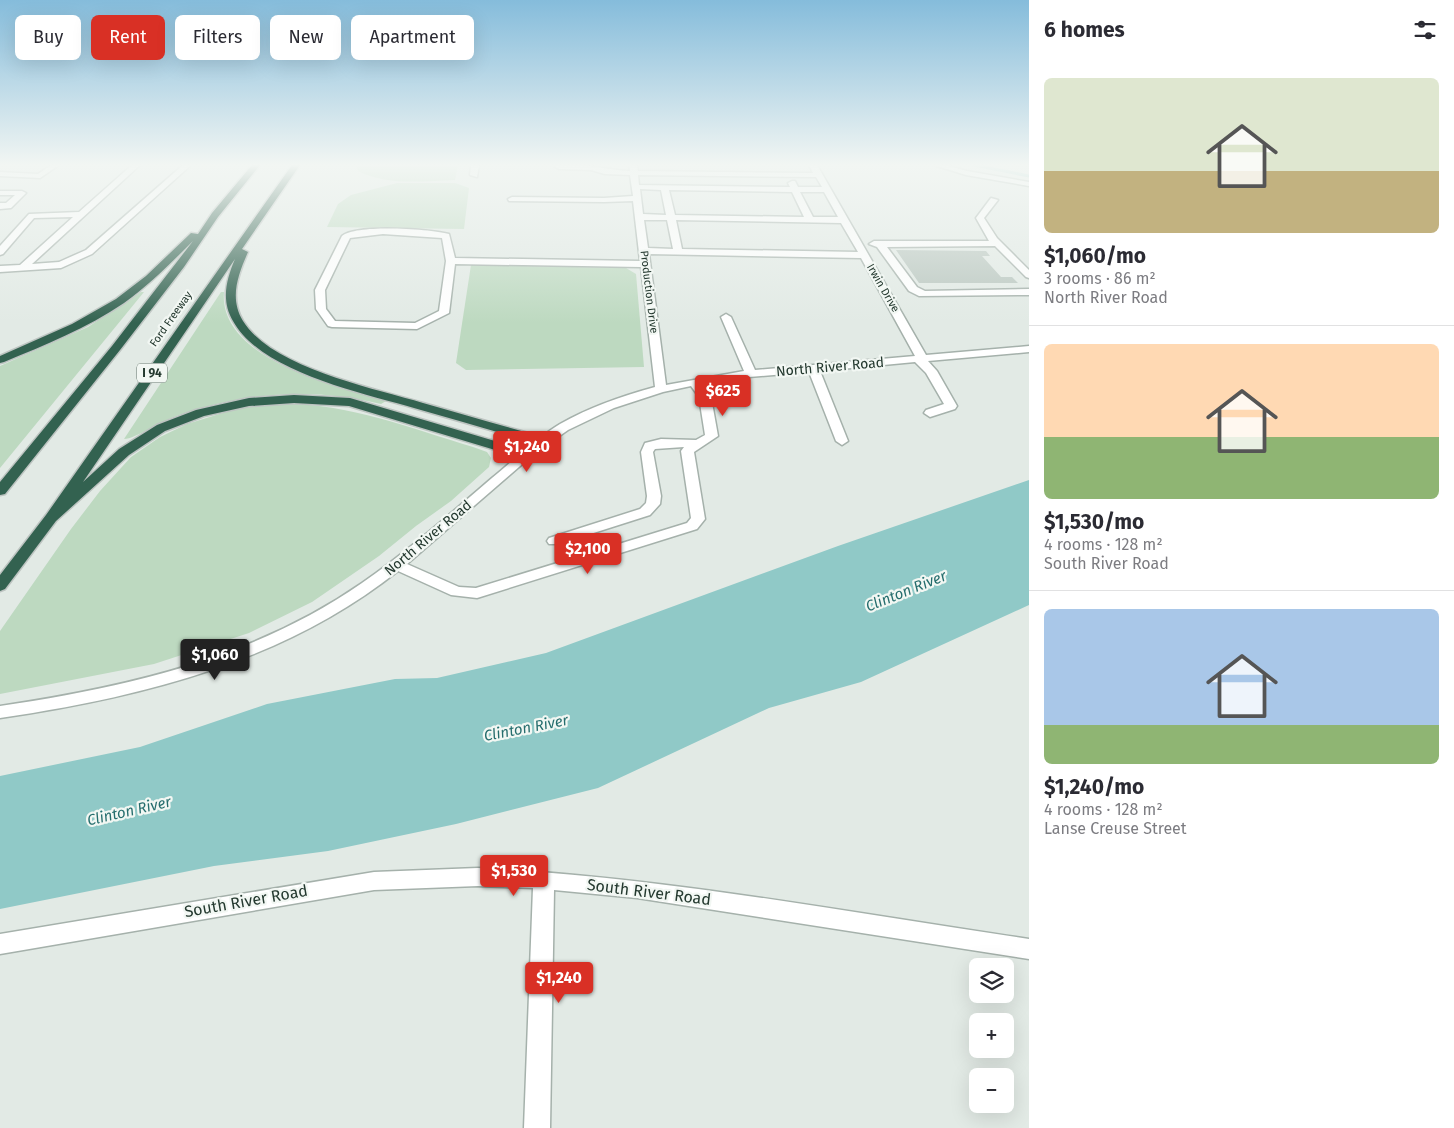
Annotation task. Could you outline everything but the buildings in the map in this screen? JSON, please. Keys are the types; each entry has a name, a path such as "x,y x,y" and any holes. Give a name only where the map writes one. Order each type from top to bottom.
{"highway":[{"path":"0,360 69,331 121,300 144,283 212,218"},
{"name":"Ford Freeway","path":"0,491 181,266 213,218"},
{"name":"Ford Freeway","path":"0,586 51,518 260,218"},
{"path":"253,228 231,283 230,305 237,320 247,332 271,353 308,372 337,382 543,441"},
{"path":"51,518 124,452 161,428 200,413 249,402 294,399 350,402 527,455"}],"street":[{"path":"0,252 31,218"},
{"path":"24,267 77,218"},
{"path":"0,268 62,265 89,252 128,218"},
{"name":"Production Drive","path":"640,218 661,389"},
{"path":"660,218 844,220"},
{"path":"672,218 678,252"},
{"path":"980,218 994,240 1029,275"},
{"name":"Irwin Drive","path":"844,220 865,255 921,360 931,371 951,406 930,413"},
{"path":"364,232 427,233 446,236 451,261 444,313 417,326 332,324 321,309 320,290 346,236 364,232"},
{"path":"858,244 992,244 994,240"},
{"path":"880,244 913,289 923,294 1029,292"},
{"path":"644,251 865,255"},
{"path":"451,261 646,264"},
{"path":"726,317 751,374"},
{"name":"North River Road","path":"0,712 107,695 177,677 232,659 293,631 347,600 398,565 543,441 563,428 601,410 661,389 694,382 751,374 1029,349"},
{"path":"813,369 842,441"},
{"path":"398,565 456,592 477,593 686,529 696,523 698,519 686,451 712,436 705,397 694,382"},
{"path":"554,541 645,512 653,504 654,496 647,452 650,446 662,443 698,444"},
{"name":"South River Road","path":"0,944 374,881 478,877 544,880 637,889 1029,949"},
{"path":"537,1128 544,880"}],"green space":[{"path":"331,218 465,218 464,229 327,227"},
{"path":"471,265 626,268 636,274 644,367 466,370 456,363"},
{"path":"141,292 144,292 0,468 0,366 88,327"},
{"path":"221,292 224,292 227,315 240,335 260,352 312,378 386,401 381,404 330,395 305,394 254,397 204,407 179,415 135,436 124,439"},
{"path":"281,404 306,405 355,412 402,425 487,452 491,458 489,467 451,501 379,556 312,602 249,633 154,664 0,694 0,631 71,529 100,491 131,457 160,437 187,424 239,408"}],"water":[{"name":"Clinton River","path":"1029,480 1029,605 861,682 769,708 598,788 456,824 328,851 214,866 0,909 0,776 140,747 267,704 395,679 437,678 546,653 838,546"}]}
